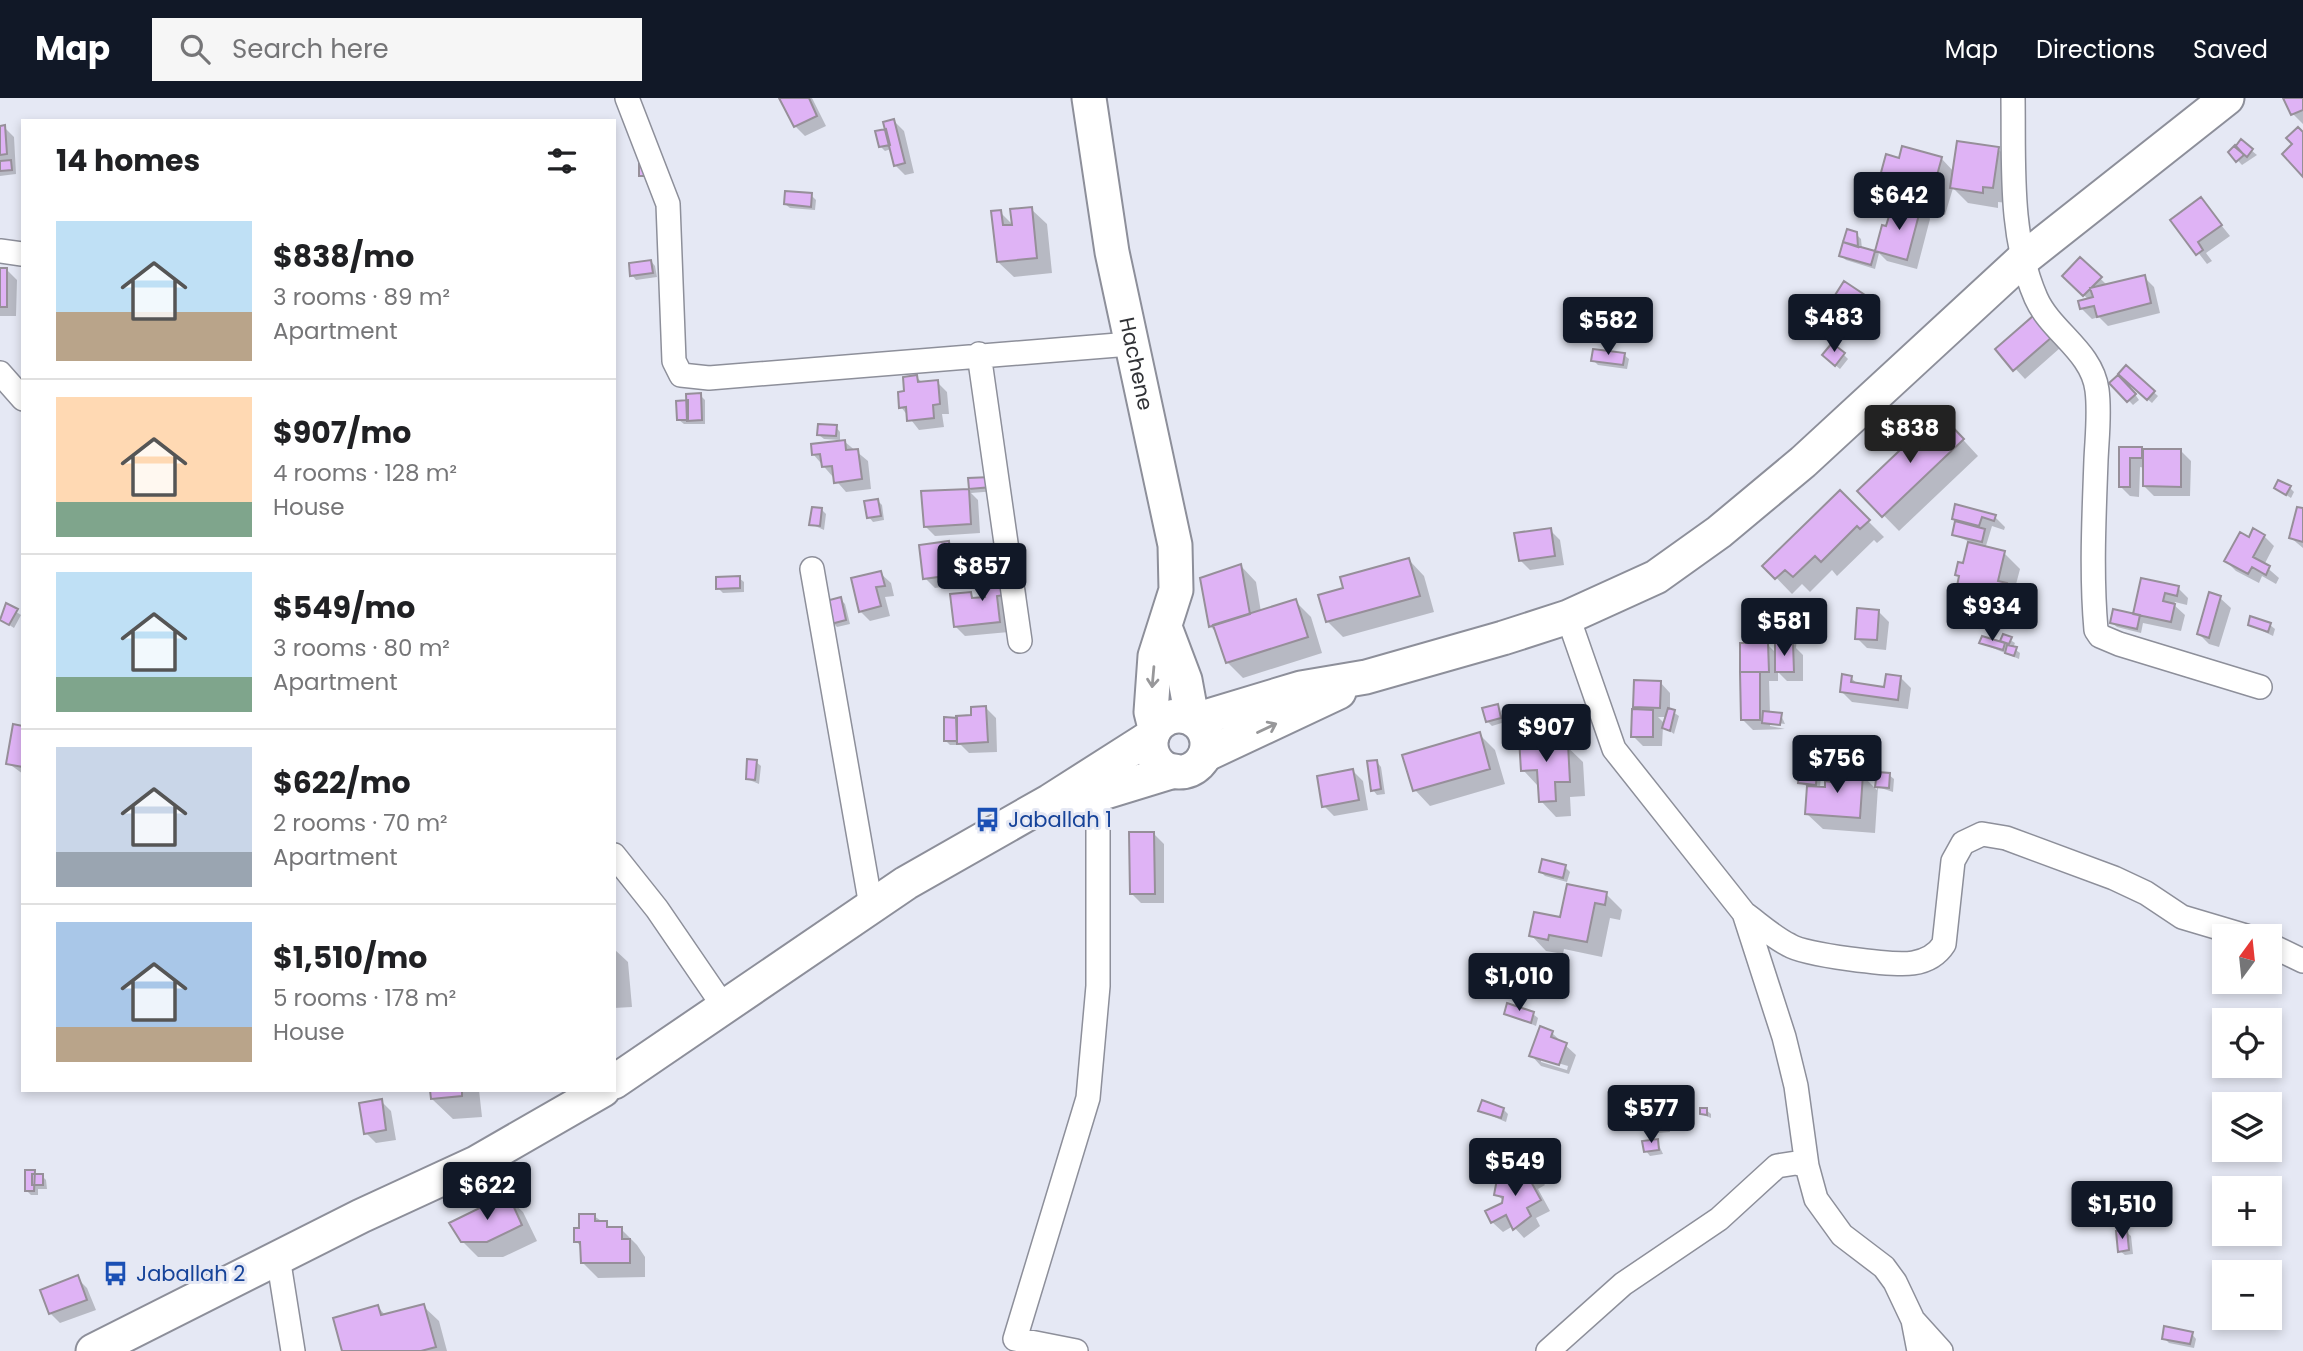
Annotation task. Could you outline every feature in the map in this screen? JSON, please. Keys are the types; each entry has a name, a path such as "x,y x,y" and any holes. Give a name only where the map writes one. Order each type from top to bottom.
{"main road":[{"name":"Hachene","path":"1088,98 1112,253 1175,545 1176,590 1155,656 1151,712 1153,732"},
{"path":"1098,781 1171,716 1193,719 1301,688 1366,677 1568,617 1656,577 1719,533 1803,462 2022,260 2227,98"},
{"path":"1165,627 1185,680 1193,719 1204,730 1207,743 1205,755"},
{"path":"616,1081 871,906 1049,801 1098,781 1192,768 1205,755 1305,710 1366,677"},
{"path":"1153,732 1151,746 1158,762 1174,771"},
{"path":"93,1351 278,1257 476,1163 600,1092"}],"street":[{"path":"627,98 668,204 674,361 681,375 709,378 979,354 1130,344"},
{"path":"2013,98 2015,198 2022,260 2037,300 2050,321 2083,356 2097,391 2094,528 2096,630 2100,636 2119,643 2260,687"},
{"path":"979,354 1020,641"},
{"path":"0,373 21,397"},
{"path":"812,569 871,906"},
{"path":"1568,617 1614,749 1744,913 1791,947 1890,963 1912,963 1928,959 1938,953 1944,944 1953,861 1962,843 1982,834 2006,838 2114,878 2146,893 2182,917 2212,926"},
{"path":"1076,1351 1015,1339 1088,1098 1094,1061 1098,986 1098,781"},
{"path":"616,858 657,909 724,1007"},
{"path":"1744,913 1773,994 1796,1086 1807,1166 1823,1213 1842,1235 1884,1267 1895,1282 1913,1320 1919,1351"},
{"path":"2282,951 2303,961"},
{"path":"1548,1351 1623,1284 1719,1219 1777,1166 1800,1115"},
{"path":"1777,1166 1796,1163 1807,1166"},
{"path":"278,1257 293,1351"},
{"path":"1913,1320 1941,1351"}],"building":[{"path":"779,98 809,98 817,116 794,127"},
{"path":"2283,98 2303,98 2303,110 2291,115"},
{"path":"894,119 905,163 894,166 883,122"},
{"path":"5,125 7,154 0,155 0,126"},
{"path":"2298,127 2303,132 2303,177 2282,154 2292,144 2286,138"},
{"path":"886,129 890,145 879,147 875,131"},
{"path":"2241,139 2253,149 2247,157 2235,147"},
{"path":"1957,141 1999,147 1993,188 1983,187 1983,193 1950,188"},
{"path":"2235,145 2244,155 2236,162 2228,152"},
{"path":"1902,146 1942,157 1930,201 1913,196 1909,209 1856,194 1858,186 1876,191 1886,154 1899,158"},
{"path":"639,159 650,176 639,176"},
{"path":"11,160 12,170 0,171 0,161"},
{"path":"785,191 812,193 811,207 784,204"},
{"path":"2201,197 2222,225 2198,242 2203,250 2196,255 2170,220"},
{"path":"1911,204 1921,207 1907,260 1875,251 1882,225 1886,226 1889,216 1892,217 1895,205 1909,209"},
{"path":"1032,207 1037,258 997,262 991,211 1001,210 1003,225 1012,225 1010,209"},
{"path":"1847,229 1857,232 1858,247 1843,242"},
{"path":"1843,242 1875,251 1871,265 1839,256"},
{"path":"2080,257 2102,277 2083,296 2062,276"},
{"path":"651,260 653,273 630,276 629,263"},
{"path":"0,268 7,268 7,307 0,307"},
{"path":"2145,275 2151,303 2097,317 2094,306 2080,309 2078,301 2093,297 2090,288"},
{"path":"1844,281 1865,295 1844,327 1823,314"},
{"path":"2033,316 2052,337 2013,371 1995,349"},
{"path":"1809,320 1835,327 1832,340 1806,333"},
{"path":"1832,343 1845,353 1835,366 1822,355"},
{"path":"1593,349 1625,353 1623,365 1591,361"},
{"path":"2126,365 2155,391 2147,400 2118,374"},
{"path":"917,375 918,382 938,380 940,404 933,405 934,418 907,421 906,407 899,408 898,392 904,391 903,377"},
{"path":"2118,375 2136,394 2127,402 2109,383"},
{"path":"701,393 702,420 687,421 686,394"},
{"path":"688,400 688,420 677,420 676,401"},
{"path":"1939,413 1964,439 1882,517 1857,491"},
{"path":"818,424 837,425 836,436 817,435"},
{"path":"845,440 846,450 858,449 862,479 834,483 832,466 822,467 820,454 812,455 811,444"},
{"path":"2119,447 2142,447 2142,458 2130,458 2130,487 2119,487"},
{"path":"2143,449 2181,449 2181,487 2143,486"},
{"path":"991,477 992,487 969,489 968,478"},
{"path":"2278,480 2291,486 2286,495 2274,488"},
{"path":"969,489 971,524 924,527 921,491"},
{"path":"1840,490 1870,520 1860,529 1857,526 1821,562 1815,556 1793,577 1785,570 1775,579 1762,566"},
{"path":"878,499 881,516 867,518 864,501"},
{"path":"1955,504 1996,515 1994,521 1982,517 1979,526 1952,519"},
{"path":"812,507 822,508 820,526 809,525"},
{"path":"2297,507 2303,508 2303,542 2289,538"},
{"path":"1955,521 1985,529 1982,542 1952,535"},
{"path":"1551,528 1555,556 1519,561 1514,533"},
{"path":"2253,528 2265,535 2253,557 2270,566 2266,575 2252,567 2248,574 2224,561 2240,532 2249,537"},
{"path":"949,541 953,575 923,579 919,545"},
{"path":"1968,542 2005,551 1998,581 2007,583 2003,602 1956,591 1958,562 1963,563"},
{"path":"1409,558 1420,596 1326,622 1318,595 1343,588 1340,577"},
{"path":"1241,564 1250,614 1209,627 1200,578"},
{"path":"881,571 885,586 876,587 881,606 859,612 851,578"},
{"path":"740,576 740,588 716,589 716,577"},
{"path":"1017,577 1018,593 997,596 1000,622 954,627 950,594 971,592 972,598 985,597 983,581"},
{"path":"2141,578 2179,586 2177,596 2165,593 2163,601 2175,604 2171,622 2133,614"},
{"path":"2209,592 2221,596 2209,638 2197,634"},
{"path":"841,597 846,620 831,624 826,601"},
{"path":"1296,599 1308,637 1226,663 1213,625"},
{"path":"6,603 18,609 9,625 0,620"},
{"path":"1857,608 1879,610 1877,640 1855,639"},
{"path":"2113,609 2140,615 2137,629 2110,623"},
{"path":"1783,616 1794,617 1792,643 1781,642"},
{"path":"2250,616 2271,623 2268,632 2248,625"},
{"path":"2003,634 2012,637 2009,644 2000,641"},
{"path":"1982,636 2005,643 2003,650 1979,643"},
{"path":"1740,643 1768,643 1769,672 1740,672"},
{"path":"1775,643 1793,643 1794,672 1775,672"},
{"path":"2007,645 2017,647 2014,656 2005,653"},
{"path":"1740,672 1760,672 1760,720 1741,720"},
{"path":"1842,674 1852,676 1851,682 1884,687 1886,674 1901,676 1898,700 1840,692"},
{"path":"1634,680 1661,681 1660,708 1633,707"},
{"path":"1498,704 1501,718 1486,722 1482,708"},
{"path":"986,706 988,742 957,744 956,716 971,715 971,707"},
{"path":"1668,708 1675,710 1670,731 1662,728"},
{"path":"1632,709 1653,710 1653,737 1631,737"},
{"path":"1763,711 1782,713 1780,725 1762,723"},
{"path":"944,717 957,718 957,741 944,741"},
{"path":"13,724 21,726 21,767 6,764"},
{"path":"1480,732 1490,769 1413,791 1402,755"},
{"path":"1557,736 1558,745 1568,744 1570,782 1555,782 1556,801 1539,802 1537,770 1521,771 1519,738"},
{"path":"747,759 757,760 755,780 746,779"},
{"path":"1377,760 1381,789 1371,791 1367,761"},
{"path":"1833,765 1847,766 1847,773 1863,774 1860,818 1805,814 1807,786 1825,787 1825,781 1832,782"},
{"path":"1800,766 1817,768 1816,785 1798,783"},
{"path":"1353,769 1359,800 1322,807 1317,776"},
{"path":"1877,772 1890,773 1889,788 1875,787"},
{"path":"1129,832 1154,832 1155,894 1130,894"},
{"path":"1542,859 1566,865 1563,878 1539,872"},
{"path":"1567,884 1607,892 1605,905 1595,903 1587,942 1549,935 1548,940 1529,936 1534,912 1560,917"},
{"path":"1507,1003 1534,1012 1531,1023 1504,1014"},
{"path":"1540,1026 1553,1031 1551,1037 1567,1043 1559,1065 1529,1056"},
{"path":"430,1092 462,1092 462,1096 431,1099"},
{"path":"382,1099 386,1130 364,1134 359,1103"},
{"path":"1482,1100 1504,1108 1501,1118 1478,1111"},
{"path":"1700,1108 1707,1108 1707,1115 1700,1114"},
{"path":"1669,1111 1683,1112 1682,1125 1668,1124"},
{"path":"1664,1112 1666,1128 1651,1129 1649,1114"},
{"path":"1658,1139 1659,1150 1644,1152 1642,1141"},
{"path":"1530,1164 1536,1175 1529,1178 1541,1200 1527,1208 1531,1216 1513,1230 1506,1215 1491,1223 1485,1211 1502,1203 1503,1197 1494,1195 1497,1179 1515,1183 1517,1171"},
{"path":"25,1170 35,1170 34,1191 25,1191"},
{"path":"32,1174 43,1174 43,1185 32,1185"},
{"path":"508,1194 522,1225 487,1242 461,1242 449,1223"},
{"path":"579,1214 595,1214 595,1221 607,1221 607,1227 622,1227 622,1239 630,1239 630,1263 581,1263 580,1242 574,1242 574,1228 579,1228"},
{"path":"2127,1230 2129,1250 2118,1252 2116,1231"},
{"path":"78,1275 87,1300 49,1314 40,1290"},
{"path":"424,1304 436,1347 421,1351 342,1351 333,1318 378,1305 381,1315"},
{"path":"2164,1326 2193,1332 2190,1344 2162,1339"}],"place":[{"name":"Jaballah 1","path":"988,820"},
{"name":"Jaballah 2","path":"116,1274"}]}
